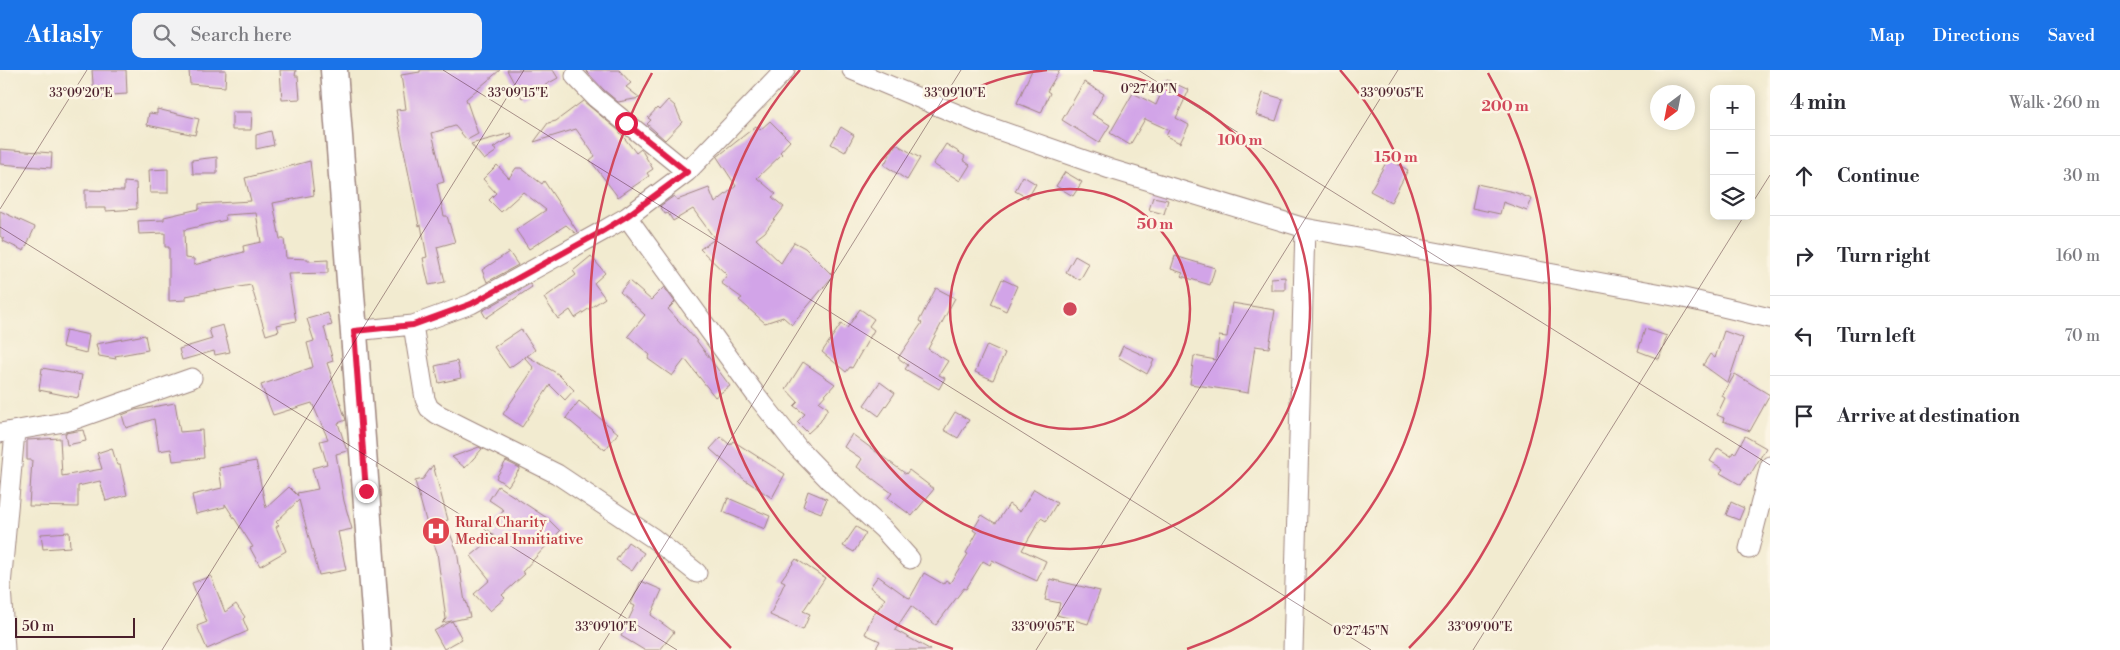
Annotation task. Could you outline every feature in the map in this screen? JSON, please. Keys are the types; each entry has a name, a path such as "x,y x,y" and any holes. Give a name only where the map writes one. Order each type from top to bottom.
{"main road":[{"path":"334,70 378,650"}],"street":[{"path":"354,331 413,325 471,304 518,280 627,216 687,172 785,70"},
{"path":"852,70 990,127 1110,168 1305,228 1684,298 1770,318"},
{"path":"575,76 596,98 687,172"},
{"path":"627,216 756,395 798,448 883,529 910,559"},
{"path":"1294,650 1305,228"},
{"path":"413,325 425,399 429,408 437,414 557,474 653,538 697,573"},
{"path":"5,650 1,586 7,432 70,421 192,378"},
{"path":"1749,549 1770,466"}],"building":[{"path":"92,70 126,70 127,94 94,96"},
{"path":"189,70 226,70 225,87 190,84"},
{"path":"280,70 296,70 295,76 298,76 300,99 282,100"},
{"path":"420,70 500,70 466,99 478,134 467,140 455,126 432,133 444,182 437,184 444,216 447,216 455,242 437,247 445,282 429,285 423,258 427,257 421,225 419,226 396,110 406,109 401,75 420,72"},
{"path":"507,70 553,70 558,78 522,98"},
{"path":"585,70 619,70 631,83 626,87 640,98 618,102"},
{"path":"1032,70 1060,70 1047,91 1050,93 1041,113 1017,103"},
{"path":"1167,80 1189,90 1176,118 1189,125 1180,143 1166,136 1169,130 1145,119 1130,145 1110,133 1133,93 1156,105"},
{"path":"1084,82 1104,94 1092,114 1110,125 1099,143 1062,120"},
{"path":"1263,93 1283,99 1276,121 1256,115"},
{"path":"668,100 675,106 682,122 665,140 647,124 651,120 648,118"},
{"path":"583,101 618,130 636,153 641,149 653,169 647,173 649,176 618,197 590,160 595,156 576,129 534,142 548,123 556,121"},
{"path":"157,109 199,119 195,135 147,125 149,113 157,114"},
{"path":"232,112 252,112 251,130 232,130"},
{"path":"770,121 790,141 780,152 782,154 757,178 776,194 772,197 784,207 765,232 756,239 781,263 794,242 805,248 833,276 792,325 783,317 765,323 739,300 742,298 721,283 727,275 700,249 715,239 693,209 673,221 660,206 674,196 677,200 709,188 715,203 736,186 717,157 756,126 760,130"},
{"path":"841,127 854,135 845,152 831,144"},
{"path":"271,131 274,145 256,149 256,135"},
{"path":"511,133 512,137 493,148 497,151 484,160 471,144"},
{"path":"896,144 920,158 907,180 884,165"},
{"path":"946,144 965,156 963,160 970,165 960,181 933,164"},
{"path":"0,149 52,153 51,168 0,164"},
{"path":"217,157 217,174 193,174 192,160"},
{"path":"1388,159 1408,170 1391,202 1370,191"},
{"path":"310,161 314,195 273,203 280,239 284,239 286,258 308,259 308,261 328,260 328,273 288,274 296,321 277,325 279,331 266,335 251,285 186,296 186,300 169,301 169,247 165,247 165,233 139,234 138,221 164,220 164,217 199,209 199,204 251,201 245,178","holes":["256,213 261,242 243,246 244,252 194,265 194,259 185,258 184,230 226,220 225,215"]},
{"path":"497,165 509,178 516,168 521,168 542,184 544,181 577,231 575,233 566,225 529,249 516,230 546,210 523,192 501,212 489,200 496,193 483,179"},
{"path":"168,169 168,193 150,193 149,170"},
{"path":"1065,172 1082,182 1073,196 1056,186"},
{"path":"1023,176 1036,184 1028,198 1015,191"},
{"path":"124,182 136,183 137,209 106,211 106,208 85,208 85,190 124,191"},
{"path":"1477,184 1514,192 1532,199 1527,211 1503,202 1500,214 1472,208"},
{"path":"1153,197 1168,200 1164,214 1149,210"},
{"path":"0,211 35,227 24,251 3,241 4,239 0,236"},
{"path":"509,252 518,265 487,282 482,270"},
{"path":"591,256 605,273 594,283 605,298 575,318 570,310 558,319 544,298 576,275 573,271"},
{"path":"1075,256 1089,264 1080,280 1066,272"},
{"path":"1175,256 1215,268 1210,285 1181,276 1183,273 1171,269"},
{"path":"1285,277 1285,290 1271,290 1271,278"},
{"path":"1002,279 1017,286 1006,311 991,304"},
{"path":"629,281 651,300 664,287 675,302 668,309 696,340 730,386 715,397 685,359 672,376 648,359 650,355 628,336 645,315 620,292"},
{"path":"530,284 532,287 486,318 482,311"},
{"path":"936,288 955,298 928,349 948,361 939,375 945,378 939,389 905,369 908,365 898,358 922,323 919,321"},
{"path":"1232,303 1275,310 1269,348 1255,346 1248,393 1190,384 1194,356 1216,360 1219,336 1227,337"},
{"path":"860,309 874,319 869,326 874,330 852,368 850,367 846,372 822,352 841,324 847,328"},
{"path":"328,313 332,325 324,327 333,361 327,363 346,420 338,423 347,451 336,454 344,501 352,529 338,532 346,570 319,575 299,500 276,522 279,525 276,527 286,551 260,566 250,548 253,547 225,504 225,507 196,514 192,495 222,488 219,468 256,461 266,508 289,487 298,496 297,493 318,489 312,468 327,464 320,441 328,439 312,403 273,415 261,385 313,367 307,343 314,341 307,319"},
{"path":"223,325 230,352 215,355 214,351 182,360 179,349 212,339 209,329"},
{"path":"521,329 535,350 527,356 558,374 574,390 565,400 550,385 522,427 503,414 534,368 525,358 526,356 509,368 494,347"},
{"path":"1645,329 1667,336 1659,359 1638,351"},
{"path":"66,330 89,335 86,353 62,347"},
{"path":"1724,331 1743,338 1728,383 1703,365 1710,354 1715,358"},
{"path":"145,335 148,350 115,356 116,359 99,356 96,344"},
{"path":"987,345 1005,353 993,380 975,372"},
{"path":"1123,346 1154,360 1147,374 1118,357"},
{"path":"457,361 461,378 439,383 435,366"},
{"path":"803,362 835,384 819,402 828,408 820,422 808,433 797,422 805,414 794,406 798,402 786,389"},
{"path":"42,368 82,375 78,398 39,390"},
{"path":"1735,374 1770,395 1750,431 1723,421 1724,418 1717,415 1725,398 1722,396"},
{"path":"880,382 895,393 879,416 864,405"},
{"path":"579,401 618,433 605,450 566,418"},
{"path":"175,403 180,432 202,430 204,458 173,461 171,449 159,451 154,419 126,428 122,415 135,410"},
{"path":"955,412 969,420 958,438 944,430"},
{"path":"83,430 86,441 67,445 65,433"},
{"path":"852,434 906,474 909,470 934,489 912,516 888,498 892,493 857,467 862,459 844,447"},
{"path":"1745,436 1766,448 1750,475 1748,474 1741,485 1720,473 1723,469 1710,461 1718,448 1731,456 1733,452 1735,454"},
{"path":"721,437 730,445 733,441 785,474 772,498 745,480 710,449"},
{"path":"60,438 62,476 102,469 97,453 112,448 117,465 120,465 127,495 106,501 100,481 78,486 78,507 29,506 32,460 27,460 27,440"},
{"path":"479,447 482,449 465,468 452,457"},
{"path":"506,461 520,468 508,486 496,478"},
{"path":"433,465 448,520 445,521 457,551 465,602 470,617 442,623 446,619 437,552 415,481 423,479"},
{"path":"498,486 547,518 560,531 522,572 525,574 502,595 505,598 490,611 474,594 490,580 471,556 495,536 488,530 504,510 489,500"},
{"path":"1034,489 1057,503 1046,521 1041,518 1022,550 1046,561 1037,581 992,560 990,565 983,561 966,589 964,588 936,625 911,606 895,630 931,650 875,650 880,641 865,634 871,619 885,599 870,587 878,576 910,598 924,573 943,584 946,580 950,583 968,554 966,553 977,533 973,530 982,515 995,523 1009,504 1020,512"},
{"path":"808,491 827,499 821,513 803,506"},
{"path":"728,498 770,516 765,529 723,512"},
{"path":"1731,502 1744,508 1739,520 1726,515"},
{"path":"856,527 866,533 854,552 843,546"},
{"path":"69,532 70,547 43,549 41,534"},
{"path":"628,542 644,553 632,571 616,560"},
{"path":"796,559 825,578 803,611 810,614 803,630 770,615 785,582 781,580"},
{"path":"211,576 225,612 236,604 245,617 243,619 248,631 207,649 197,626 207,622 192,583"},
{"path":"1050,579 1100,591 1088,624 1057,615 1060,603 1045,600"},
{"path":"641,581 662,590 651,615 674,632 660,650 644,650 621,636 635,606 631,604"},
{"path":"452,621 462,639 444,649 434,631"}],"place":[{"name":"Rural Charity Medical Innitiative","path":"436,531"}],"route":[{"path":"366,491 354,331 413,325 471,304 518,280 601,232 627,216 687,172 626,123"}]}
